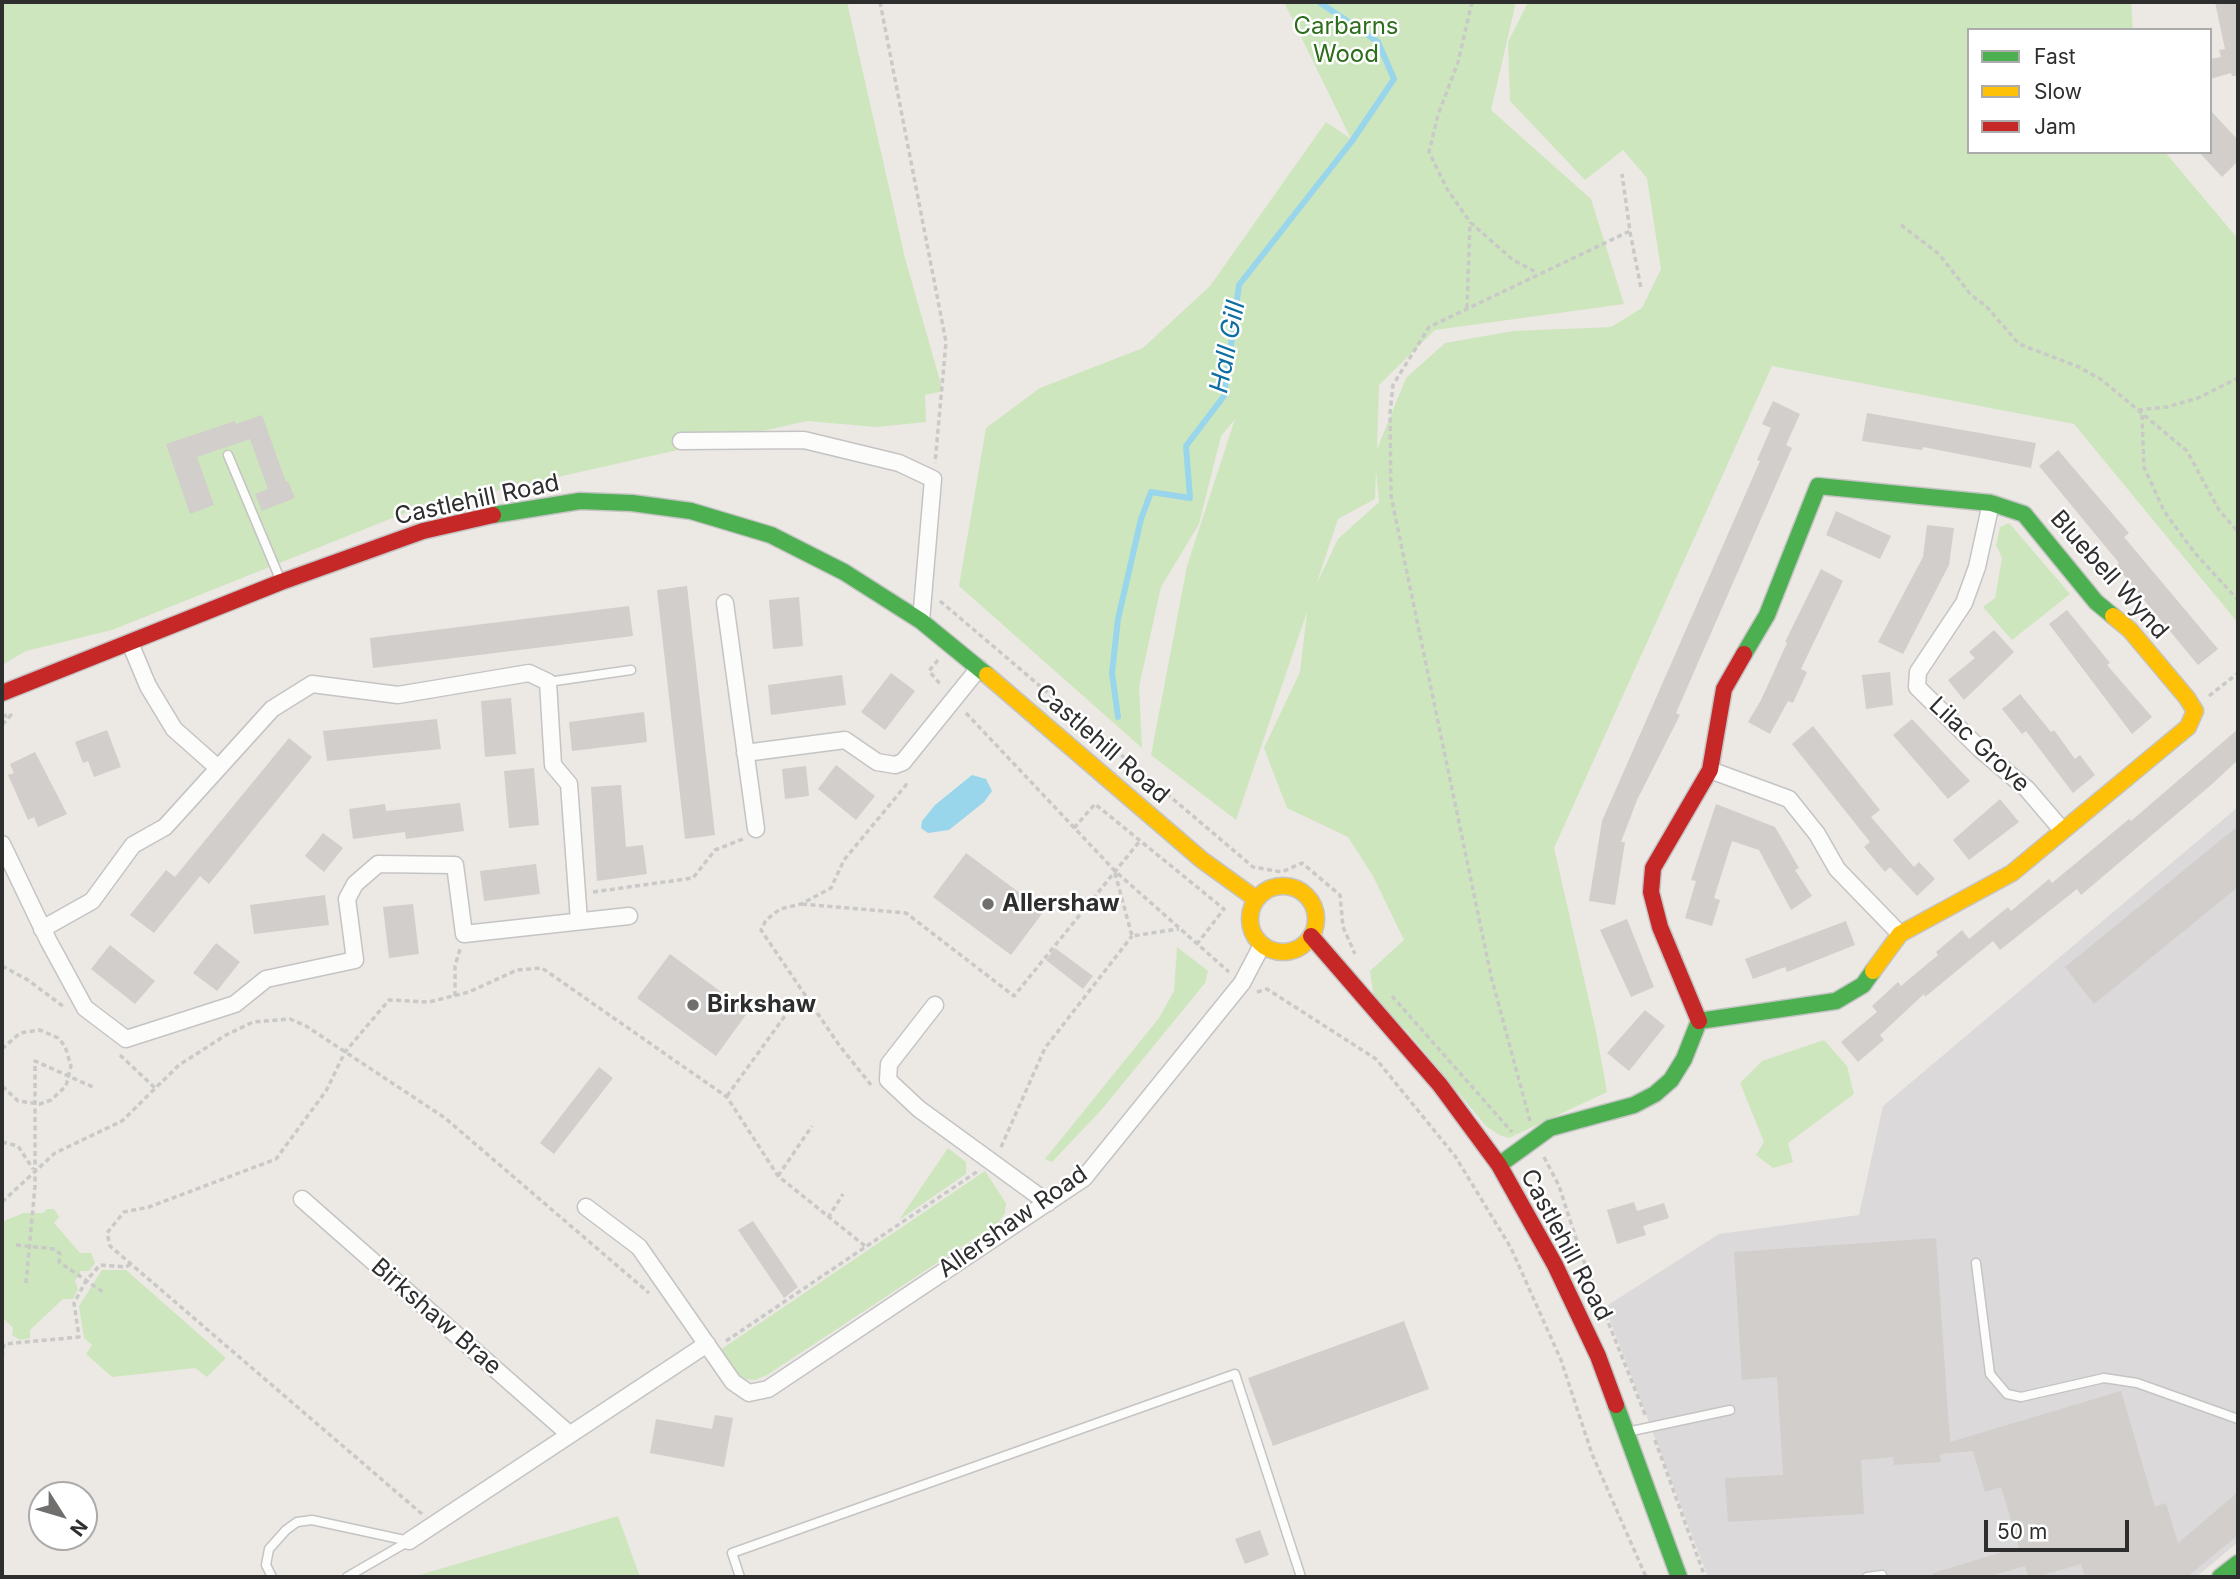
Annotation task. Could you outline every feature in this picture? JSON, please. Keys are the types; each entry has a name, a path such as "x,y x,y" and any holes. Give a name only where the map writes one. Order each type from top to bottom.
{"main road":[{"name":"Bluebell Wynd","path":"1699,1021 1660,927 1651,892 1653,868 1662,848 1710,770 1724,689 1767,615 1818,486 1991,503 2024,514 2096,602 2130,631 2193,709"},
{"name":"Castlehill Road","path":"2,693 281,582 423,531 510,511 580,501 632,503 691,511 771,535 844,572 920,621 979,668 1202,860 1256,899"},
{"path":"1499,1165 1550,1128 1634,1105 1655,1094 1671,1080 1684,1059 1699,1021 1836,1001 1863,985 1900,934 1984,891 2012,873 2188,727 2193,709"},
{"path":"1262,946 1254,937 1249,918 1256,899 1261,892 1279,885 1298,888 1311,901 1316,912 1311,936 1300,948 1288,952"},
{"name":"Castlehill Road","path":"1311,936 1440,1085 1499,1165 1561,1276 1598,1356 1679,1577"},
{"name":"Castlehill Road","path":"1262,946 1288,952 1343,974"},
{"path":"2220,1577 2238,1563"}],"street":[{"path":"681,441 804,440 899,463 933,479 920,621"},
{"name":"Lilac Grove","path":"1991,503 1977,567 1964,603 1918,672 1917,687 1981,750 2027,789 2062,830"},
{"path":"725,603 756,829"},
{"path":"130,643 148,686 174,729 218,768"},
{"path":"745,752 845,740 885,765 903,762 979,668"},
{"path":"42,929 92,901 133,845 165,827 272,709 312,684 398,695 528,673 548,682 553,765 569,784 579,921"},
{"path":"1710,770 1789,799 1817,834 1837,869 1900,934"},
{"path":"2,844 42,929 86,1008 126,1039 235,1003 266,979 355,960 347,899 355,884 378,864 456,865 464,934 629,916"},
{"name":"Allershaw Road","path":"708,1348 733,1382 749,1392 768,1389 1084,1178 1242,983 1262,946"},
{"path":"935,1005 889,1064 887,1080 919,1109 1048,1203"},
{"name":"Birkshaw Brae","path":"302,1199 569,1434"},
{"path":"409,1541 569,1434 708,1348 639,1247 586,1207"}],"lane":[{"path":"228,454 281,582"},
{"path":"548,682 631,670"},
{"path":"1976,1264 1990,1374 2007,1394 2021,1397 2104,1378 2137,1383 2238,1419"},
{"path":"740,1577 732,1553 1235,1374 1301,1577"},
{"path":"1624,1433 1730,1410"},
{"path":"272,1577 266,1565 269,1549 297,1522 312,1520 409,1541"},
{"path":"347,1577 409,1541"},
{"path":"1867,1577 1882,1575"}],"path":[{"path":"880,2 946,342 933,479"},
{"path":"1472,2 1458,62 1437,115 1429,152 1447,189 1470,222 1513,260 1539,274"},
{"path":"1622,174 1641,288"},
{"path":"1467,308 1470,222"},
{"path":"1901,225 1939,254 1971,295 1986,306 2019,344 2079,367 2102,380 2188,452 2219,510 2238,532"},
{"path":"1529,1143 1490,976 1391,496 1393,384 1429,327 1630,231"},
{"path":"2136,410 2167,407 2197,398 2238,378"},
{"path":"2142,415 2144,467 2164,511 2194,552 2238,600"},
{"path":"925,589 1252,867 1282,872 1302,863 1340,895 1343,927 1359,965"},
{"path":"951,645 929,671 1115,871 1242,983 1249,995 1267,989 1376,1059 1455,1156 1511,1248 1561,1360 1592,1454 1646,1577"},
{"path":"2193,709 2238,673"},
{"path":"2,716 11,715 2,725"},
{"path":"875,1088 864,1080 761,930 766,920 780,909 801,904 831,888 844,860 906,785 903,762"},
{"path":"1074,828 1096,804 1139,842 1224,909 1197,944"},
{"path":"577,895 693,878 715,850 738,843 756,829"},
{"path":"801,904 906,914 1014,996 1139,842"},
{"path":"1115,871 1132,936"},
{"path":"995,1163 1045,1048 1132,936 1179,929"},
{"path":"455,996 455,966 464,934"},
{"path":"434,1525 110,1246 107,1233 124,1212 149,1207 276,1159 326,1091 345,1052 389,1000 429,1002 455,996 517,970 542,968 727,1097 778,1176 865,1246"},
{"path":"1385,990 1411,1014 1529,1143 1559,1185 1581,1254"},
{"path":"727,1097 787,1013 810,1003"},
{"path":"2,1202 55,1153 122,1121 179,1065 253,1023 290,1019 445,1118 658,1301"},
{"path":"2,1049 20,1032 29,1030 49,1033 65,1046 71,1066 70,1076 59,1094 35,1104 18,1101 2,1086"},
{"path":"26,1283 34,1171 35,1061 93,1087"},
{"path":"778,1176 811,1126"},
{"path":"2,1142 18,1146 34,1171"},
{"path":"708,1348 982,1169 971,1161"},
{"path":"828,1218 843,1194"},
{"path":"16,1245 55,1249 60,1254 59,1262 103,1292"},
{"path":"2,1357 4,1344 79,1337 74,1303 86,1281 100,1265 126,1267 131,1264"}],"shaded area":[{"path":"2238,807 2238,1542 2196,1577 1708,1577 1605,1307 1719,1234 1859,1215 1883,1106"}],"green space":[{"path":"2,2 847,2 905,258 943,391 925,395 926,422 876,427 807,421 415,509 112,630 26,651 2,665"},
{"name":"Carbarns Wood","path":"1284,2 1516,2 1491,110 1591,199 1624,304 1435,330 1379,385 1377,449 1406,378 1445,343 1513,331 1611,327 1642,308 1661,269 1647,178 1623,150 1585,180 1510,101 1508,42 1528,2 2131,2 2133,28 1967,28 1967,154 2167,154 2238,239 2238,623 2074,424 1772,366 1554,848 1596,1031 1607,1092 1509,1138 1499,1135 1486,1126 1407,1031 1374,999 1370,971 1404,940 1373,876 1348,837 1287,808 1264,748 1300,672 1307,612 1236,820 1151,755 1187,566 1235,419 1221,436 1199,524 1161,587 1139,687 1142,748 959,586 986,428 1040,388 1143,348 1210,286 1326,122 1351,139","holes":["1376,472 1379,502 1338,539 1316,585 1338,519 1375,499"]},
{"path":"2009,523 2070,594 2012,640 1983,607 1995,598 2002,558 1996,545 2000,527"},
{"path":"1177,947 1208,971 1205,983 1103,1108 1052,1162 1045,1159 1159,1018 1174,991"},
{"path":"1824,1040 1847,1066 1854,1094 1788,1143 1793,1162 1773,1168 1756,1155 1764,1142 1740,1083 1762,1061"},
{"path":"948,1148 966,1162 966,1174 899,1220"},
{"path":"985,1171 1006,1203 1005,1213 999,1222 767,1375 755,1380 743,1379 733,1371 720,1350"},
{"path":"47,1209 54,1209 59,1217 54,1223 80,1253 91,1253 95,1263 89,1271 81,1271 75,1281 78,1289 73,1299 63,1299 30,1330 30,1338 20,1340 12,1335 13,1328 2,1317 2,1225 6,1220 24,1213 43,1213"},
{"path":"102,1270 126,1270 226,1358 207,1377 195,1368 112,1377 86,1354 92,1345 84,1338 79,1306"},
{"path":"618,1516 640,1577 413,1577"}],"water":[{"path":"972,775 986,779 992,791 984,802 949,830 928,833 921,828 922,821 935,805"}],"building":[{"path":"2215,2 2238,2 2238,76 2232,76 2231,73 2212,78 2212,59 2221,57 2219,50 2225,49"},
{"path":"2212,112 2238,140 2238,161 2222,177 2201,154 2212,154"},
{"path":"1773,401 1800,414 1786,445 1792,448 1676,713 1680,715 1637,800 1621,842 1625,842 1615,905 1589,901 1602,821 1760,461 1757,460 1771,428 1762,424"},
{"path":"1867,413 2036,443 2031,468 1923,447 1922,450 1862,441"},
{"path":"262,415 286,482 288,481 295,498 262,511 255,494 268,489 250,439 197,457 214,505 190,514 166,444"},
{"path":"2058,450 2129,533 2124,537 2218,649 2198,665 2116,566 2119,563 2039,466"},
{"path":"1836,511 1891,536 1880,559 1826,535"},
{"path":"1927,525 1954,528 1949,565 1903,654 1878,642 1923,557"},
{"path":"1821,569 1843,581 1801,669 1807,672 1793,703 1788,701 1770,734 1748,722 1761,700 1787,643 1785,642"},
{"path":"687,586 715,835 685,839 657,590"},
{"path":"799,597 803,646 773,649 769,600"},
{"path":"629,606 633,636 373,668 370,638"},
{"path":"2067,610 2110,663 2107,665 2152,717 2132,734 2049,624"},
{"path":"1994,630 2014,652 1964,700 1948,680 1975,658 1969,652"},
{"path":"1890,672 1893,705 1866,709 1862,675"},
{"path":"891,673 915,691 885,730 861,712"},
{"path":"842,675 846,705 771,715 768,685"},
{"path":"2020,694 2051,732 2054,730 2075,759 2080,755 2095,775 2073,793 2026,731 2022,734 2002,709"},
{"path":"511,698 516,754 485,757 481,701"},
{"path":"644,712 647,742 572,751 569,722"},
{"path":"437,719 441,749 327,761 323,731"},
{"path":"1912,719 1970,781 1948,799 1893,735"},
{"path":"1813,726 1880,810 1871,817 1914,867 1919,862 1935,879 1917,896 1890,867 1885,872 1864,847 1870,842 1792,744"},
{"path":"2238,729 2238,760 2081,895 2077,889 2000,950 1993,941 1925,997 1924,994 1880,1035 1884,1040 1858,1062 1841,1042 1877,1012 1872,1006 1898,982 1901,986 1938,955 1936,952 1962,930 1969,939 2008,907 2011,911 2049,879 2052,883 2129,819 2131,821"},
{"path":"107,730 121,767 94,777 88,761 83,763 75,742"},
{"path":"289,738 312,757 209,884 200,876 154,933 130,915 166,870 175,877"},
{"path":"35,752 67,814 38,827 34,817 28,820 8,775 14,773 10,764"},
{"path":"836,765 875,796 856,820 818,789"},
{"path":"806,766 809,796 785,799 782,769"},
{"path":"534,768 539,825 509,828 504,771"},
{"path":"621,785 626,847 643,845 647,874 597,881 591,787"},
{"path":"2000,799 2019,822 1969,860 1953,840"},
{"path":"460,803 464,831 406,839 405,832 353,839 349,809 385,804 386,811"},
{"path":"1716,804 1775,827 1799,868 1795,870 1812,896 1791,910 1759,850 1732,841 1714,898 1720,900 1712,926 1685,918 1696,881 1691,880"},
{"path":"2238,826 2238,887 2094,1004 2065,967"},
{"path":"323,833 343,848 324,872 305,856"},
{"name":"Allershaw","path":"966,853 1044,911 1011,955 933,897"},
{"path":"536,864 540,894 484,901 480,871"},
{"path":"325,895 329,925 254,934 250,905"},
{"path":"413,904 419,954 389,958 383,907"},
{"path":"1627,919 1654,987 1631,997 1600,930"},
{"path":"1846,921 1855,945 1787,972 1785,967 1753,979 1745,959"},
{"path":"216,943 240,962 217,991 193,973"},
{"path":"110,945 155,981 135,1004 91,969"},
{"path":"1055,948 1093,976 1083,989 1046,960"},
{"name":"Birkshaw","path":"670,954 748,1012 716,1056 637,998"},
{"path":"1645,1010 1665,1026 1629,1071 1607,1053"},
{"path":"599,1067 613,1078 554,1154 540,1143"},
{"path":"1634,1202 1637,1211 1664,1203 1669,1218 1643,1226 1646,1235 1617,1244 1607,1210"},
{"path":"753,1221 798,1287 784,1298 738,1230"},
{"path":"1936,1238 1950,1442 2121,1391 2155,1507 2166,1503 2178,1543 2238,1492 2238,1535 2187,1577 2085,1577 2081,1564 2036,1577 2028,1577 2025,1566 1987,1577 1933,1577 1933,1573 2019,1547 2001,1487 1985,1492 1973,1451 1940,1454 1941,1462 1894,1465 1893,1457 1861,1460 1864,1514 1728,1522 1725,1478 1783,1475 1777,1377 1742,1380 1734,1252"},
{"path":"1404,1321 1429,1389 1273,1446 1248,1378"},
{"path":"715,1415 733,1418 724,1467 650,1453 656,1419 712,1429"},
{"path":"1260,1530 1269,1555 1245,1564 1235,1539"}],"waterway":[{"name":"Hall Gill","path":"1118,717 1112,673 1118,619 1141,519 1151,492 1190,498 1186,446 1224,396 1239,285 1352,141 1394,79 1378,42 1319,2"}],"traffic: fast":[{"path":"1744,654 1767,615 1818,486 1991,503 2024,514 2096,602 2113,616"},
{"path":"493,515 580,501 632,503 691,511 771,535 844,572 921,621 987,675"},
{"path":"1499,1165 1550,1128 1634,1105 1655,1094 1671,1080 1684,1059 1699,1021 1836,1001 1863,985 1873,971"},
{"path":"1616,1405 1679,1577"},
{"path":"2220,1577 2238,1563"}],"traffic: slow":[{"path":"1873,971 1900,934 2012,873 2188,727 2195,711 2187,698 2130,630 2113,616"},
{"path":"987,675 1202,860 1256,899"},
{"path":"1276,886 1290,886 1302,891 1311,900 1316,919 1314,932 1307,943 1290,952 1276,952 1264,947 1255,938 1250,926 1250,912 1255,900 1264,891 1276,886"}],"traffic: jam":[{"path":"2,693 281,582 423,531 493,515"},
{"path":"1699,1021 1660,927 1651,892 1653,868 1710,770 1724,689 1744,654"},
{"path":"1311,936 1440,1085 1499,1165 1555,1265 1598,1356 1616,1405"}],"place":[{"name":"Allershaw","path":"988,904"},
{"name":"Birkshaw","path":"693,1005"}]}
